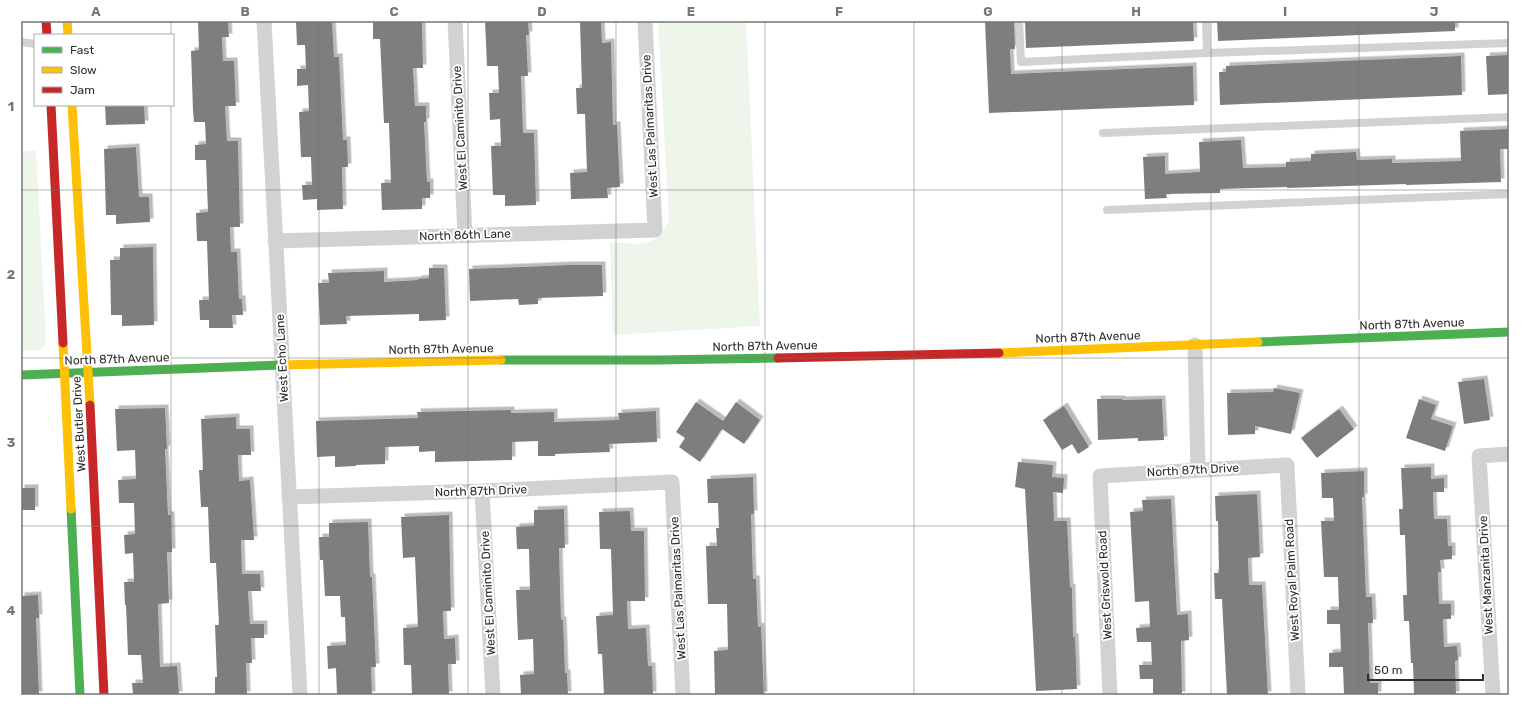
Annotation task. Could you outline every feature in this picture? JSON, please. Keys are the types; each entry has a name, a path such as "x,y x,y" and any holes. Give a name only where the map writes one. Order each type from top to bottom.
{"street":[{"path":"46,21 47,34"},
{"path":"67,21 68,34"},
{"name":"West Echo Lane","path":"264,21 300,695"},
{"name":"West El Caminito Drive","path":"454,21 465,235"},
{"name":"West Las Palmaritas Drive","path":"645,21 655,230"},
{"name":"West Butler Drive","path":"51,106 80,695"},
{"name":"West Butler Drive","path":"72,106 88,372 104,695"},
{"name":"North 86th Lane","path":"275,241 655,230"},
{"name":"North 87th Avenue","path":"21,375 282,365 542,359 659,360 966,354 1509,332"},
{"path":"1194,344 1198,470"},
{"name":"West Manzanita Drive","path":"1493,695 1479,456 1509,454"},
{"name":"North 87th Drive","path":"1100,476 1287,465"},
{"name":"West Royal Palm Road","path":"1287,465 1298,695"},
{"name":"West Griswold Road","path":"1100,476 1110,695"},
{"name":"West Las Palmaritas Drive","path":"672,482 683,695"},
{"name":"North 87th Drive","path":"289,497 482,491 672,482"},
{"name":"West El Caminito Drive","path":"482,491 493,695"}],"lane":[{"path":"1019,21 1021,62 1207,53 1509,43"},
{"path":"1206,21 1207,53"},
{"path":"21,42 34,44"},
{"path":"1103,133 1509,117"},
{"path":"1106,210 1509,194"}],"shaded area":[{"path":"658,21 746,21 760,326 613,335 610,243 645,243 658,236 664,230 669,220"},
{"path":"21,151 36,151 46,336 45,346 40,350 21,351"}],"building":[{"path":"198,21 228,21 229,37 222,37 223,61 234,61 236,106 225,106 227,141 238,141 240,227 230,227 231,252 237,252 239,299 242,299 243,315 232,315 233,328 209,328 209,320 200,320 199,300 209,300 207,241 197,241 196,213 208,212 206,160 195,160 195,145 206,144 205,122 194,122 193,111 191,51 199,50"},
{"path":"296,21 332,21 334,57 339,57 343,140 347,140 348,167 342,167 343,209 317,210 317,199 303,200 302,185 312,185 311,157 301,157 299,112 309,111 308,85 297,86 297,69 306,69 305,45 297,45"},
{"path":"373,21 422,21 423,68 413,68 415,106 426,106 426,122 424,122 427,182 430,182 430,198 422,198 422,209 382,210 381,183 391,183 389,123 384,123 380,39 373,39"},
{"path":"485,21 528,21 529,35 526,35 528,76 521,76 523,133 534,133 536,205 505,206 505,195 493,195 491,146 501,146 500,119 490,120 489,93 499,93 498,66 487,66"},
{"path":"580,21 601,21 602,43 611,42 613,125 617,125 620,187 607,188 608,198 571,199 570,173 587,172 585,114 577,114 576,88 582,88"},
{"path":"985,21 1014,21 1015,49 1010,49 1011,74 1193,66 1194,105 989,113"},
{"path":"1025,21 1193,21 1194,41 1026,48"},
{"path":"1217,21 1455,21 1455,31 1218,41"},
{"path":"1509,55 1509,94 1488,95 1486,56"},
{"path":"1461,56 1462,95 1220,105 1219,72 1226,72 1226,66"},
{"path":"105,106 144,106 145,124 106,125"},
{"path":"1509,129 1509,149 1500,149 1501,182 1220,189 1220,193 1166,194 1167,198 1145,199 1143,157 1165,156 1165,174 1200,172 1199,142 1241,140 1243,168 1286,167 1286,162 1311,161 1311,154 1356,152 1357,160 1392,159 1392,163 1461,161 1460,131"},
{"path":"136,147 139,197 149,197 150,222 116,224 116,215 106,215 104,149"},
{"path":"153,247 154,325 122,326 122,315 111,315 110,260 120,260 120,248"},
{"path":"602,265 603,296 538,298 538,304 519,305 518,299 470,301 469,269"},
{"path":"429,268 444,268 446,320 419,321 419,314 346,316 347,324 320,325 318,283 329,283 328,273 384,271 384,282 429,278"},
{"path":"1484,379 1490,420 1464,424 1458,382"},
{"path":"1274,388 1300,393 1291,434 1255,426 1255,434 1228,435 1227,393 1273,392"},
{"path":"1097,399 1162,399 1164,440 1138,441 1138,438 1098,440"},
{"path":"1419,399 1436,405 1431,419 1453,426 1445,451 1406,438"},
{"path":"696,402 723,421 736,402 760,420 744,444 722,429 700,462 679,447 685,438 676,432"},
{"path":"1064,406 1089,447 1078,454 1072,444 1062,450 1043,420"},
{"path":"165,408 168,515 171,515 172,552 167,552 169,603 158,604 160,667 177,666 179,695 133,695 132,683 143,683 141,655 128,655 125,605 124,582 134,582 133,553 125,554 124,535 135,534 134,503 119,503 118,480 136,479 135,450 117,451 115,409"},
{"path":"1339,409 1354,429 1317,458 1301,438"},
{"path":"511,410 511,413 554,412 554,422 619,420 618,413 656,411 657,442 609,444 610,452 538,456 538,441 512,442 512,460 435,462 435,451 419,452 419,446 385,447 385,464 335,467 335,456 317,457 316,421 418,418 417,412"},
{"path":"236,417 236,429 250,429 251,455 238,455 239,481 250,480 254,540 241,540 242,574 260,574 261,591 248,591 250,624 264,624 264,638 251,638 252,663 246,663 247,695 215,695 215,677 217,677 215,625 219,625 216,563 210,563 208,507 201,507 199,470 203,470 201,419"},
{"path":"1018,462 1053,465 1052,477 1064,478 1063,493 1053,492 1054,521 1067,521 1077,689 1036,691 1025,489 1015,487"},
{"path":"1431,467 1431,479 1444,478 1444,492 1433,492 1434,519 1447,519 1448,546 1452,546 1452,559 1440,560 1441,572 1438,572 1439,604 1451,604 1451,619 1443,619 1444,647 1457,646 1458,660 1455,661 1456,695 1414,695 1409,621 1404,621 1403,595 1407,595 1405,535 1400,535 1399,509 1403,509 1401,468"},
{"path":"1364,471 1364,497 1362,497 1366,597 1372,597 1373,623 1368,623 1370,683 1378,683 1378,695 1344,695 1343,667 1329,667 1329,653 1341,652 1340,624 1327,624 1327,610 1339,610 1338,577 1324,577 1321,521 1334,521 1333,498 1322,498 1321,473"},
{"path":"753,477 754,514 751,514 753,579 756,579 758,627 761,626 764,695 715,695 714,651 728,650 727,604 708,604 706,546 717,546 716,528 719,528 718,503 708,503 707,479"},
{"path":"21,488 35,488 35,510 21,510"},
{"path":"1257,494 1260,557 1248,558 1249,585 1262,585 1268,695 1227,695 1222,599 1215,599 1214,573 1219,573 1218,521 1216,521 1215,496"},
{"path":"1171,499 1177,615 1188,614 1189,640 1181,641 1182,695 1153,695 1153,679 1140,679 1139,665 1152,665 1151,642 1137,642 1136,628 1150,627 1149,601 1135,602 1130,512 1143,511 1142,500"},
{"path":"564,509 565,548 559,548 561,620 563,620 565,673 567,673 568,695 521,695 520,675 534,674 533,639 518,640 516,590 530,590 529,549 517,549 516,527 534,526 534,510"},
{"path":"630,511 631,531 644,531 645,601 627,601 628,629 646,628 648,666 652,666 653,695 604,695 602,654 598,654 596,616 613,615 611,549 600,549 599,512"},
{"path":"449,515 451,611 443,611 444,639 455,638 456,664 448,664 449,695 412,695 411,665 404,665 403,628 418,627 415,557 403,558 401,517"},
{"path":"368,522 376,667 371,667 372,695 337,695 336,668 328,669 327,646 346,645 345,617 341,617 340,596 325,596 323,560 320,560 319,537 329,537 329,523"},
{"path":"38,595 39,618 36,618 39,695 21,695 21,596"}],"traffic: fast":[{"path":"1258,342 1509,332"},
{"path":"501,360 778,358"},
{"path":"21,375 281,365"},
{"path":"71,509 80,695"}],"traffic: slow":[{"path":"67,21 68,34"},
{"path":"72,106 90,405"},
{"path":"999,353 1258,342"},
{"path":"63,343 71,509"},
{"path":"281,365 501,360"}],"traffic: jam":[{"path":"46,21 47,34"},
{"path":"51,106 63,343"},
{"path":"778,358 999,353"},
{"path":"90,405 104,695"}]}
